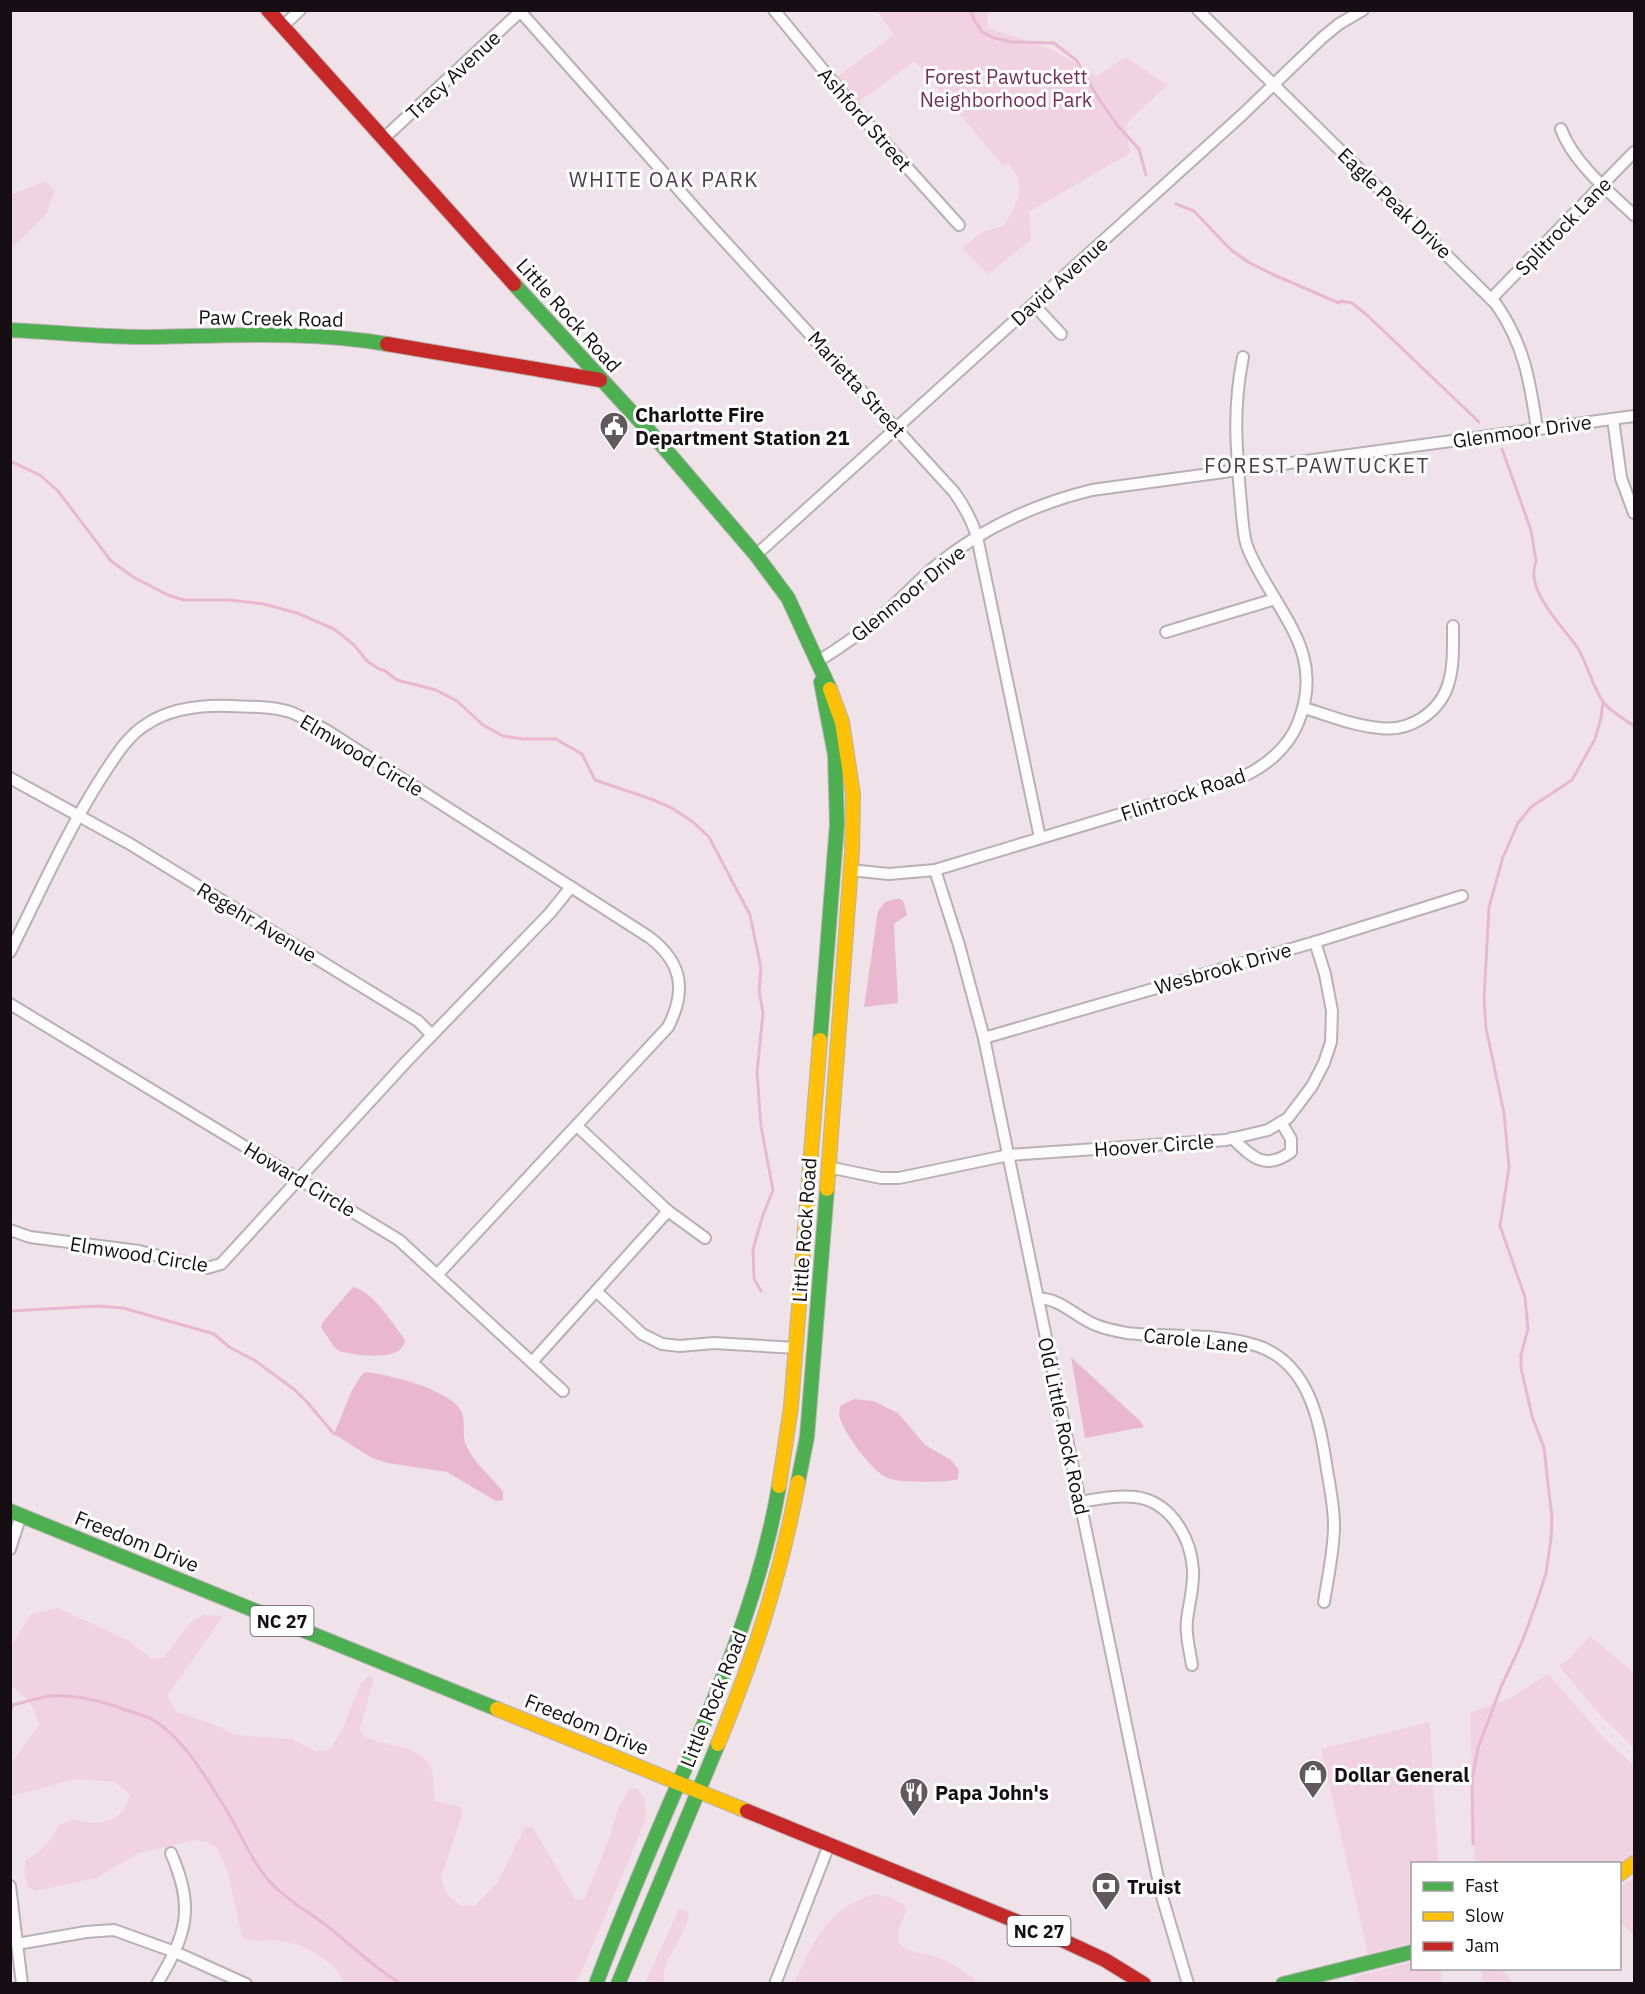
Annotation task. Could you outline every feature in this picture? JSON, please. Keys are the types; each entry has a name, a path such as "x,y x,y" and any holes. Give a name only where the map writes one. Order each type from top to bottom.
{"main road":[{"name":"Little Rock Road","path":"268,10 600,380 663,446 756,555 788,598 835,699 847,745 853,794 850,870 807,1437 784,1550 760,1636 729,1718 618,1983"},
{"name":"Paw Creek Road","path":"10,330 141,337 254,334 324,336 600,380"},
{"name":"Little Rock Road","path":"596,1983 741,1627 765,1551 782,1472 791,1407 837,824 835,755 818,662"},
{"name":"Freedom Drive","path":"16,1513 1062,1940 1105,1960 1144,1983"},
{"path":"1621,1873 1635,1863"},
{"path":"1283,1983 1411,1952"}],"street":[{"path":"283,27 300,10"},
{"name":"Ashford Street","path":"774,10 860,115 959,225"},
{"name":"Eagle Peak Drive","path":"1198,10 1491,299 1506,319 1523,355 1537,429"},
{"name":"David Avenue","path":"756,555 1274,85 1322,38 1363,10"},
{"name":"Tracy Avenue","path":"383,139 521,11"},
{"name":"Marietta Street","path":"521,11 710,225 954,492 964,506 977,537 1040,838"},
{"path":"1561,129 1577,158 1635,215"},
{"name":"Splitrock Lane","path":"1491,299 1635,152"},
{"path":"1033,304 1061,334"},
{"name":"Flintrock Road","path":"850,870 889,874 935,870 1252,773 1265,765 1283,747 1297,727 1304,708 1307,694 1306,661 1299,639 1256,566 1246,543 1238,470 1235,404 1243,357"},
{"name":"Glenmoor Drive","path":"818,662 867,628 931,570 977,537 1008,520 1066,496 1092,490 1635,416"},
{"path":"1614,419 1621,478 1635,513"},
{"path":"1166,632 1275,599"},
{"path":"1304,708 1380,728 1404,726 1416,722 1433,710 1448,686 1451,672 1453,626"},
{"name":"Elmwood Circle","path":"10,952 79,815 122,748 139,729 157,718 206,706 279,710 293,713 326,730 659,945 675,967 679,982 680,997 676,1012 668,1027 438,1274"},
{"name":"Regehr Avenue","path":"10,778 79,815 303,949 418,1021 432,1035"},
{"name":"Old Little Rock Road","path":"935,870 959,945 984,1038 1161,1893 1188,1983"},
{"name":"Elmwood Circle","path":"10,1230 30,1238 139,1251 207,1268 216,1267 226,1259 432,1035 550,913 571,887"},
{"name":"Wesbrook Drive","path":"984,1038 1315,942 1462,896"},
{"name":"Hoover Circle","path":"828,1167 881,1178 899,1178 1009,1155 1232,1138 1268,1130 1288,1118 1312,1086 1324,1063 1331,1042 1332,1011 1325,974 1315,942"},
{"name":"Howard Circle","path":"10,1004 384,1230 413,1250 563,1391"},
{"path":"1232,1138 1250,1155 1267,1162 1281,1159 1291,1152 1291,1139 1281,1122"},
{"path":"577,1126 668,1211 705,1238"},
{"path":"532,1362 668,1211"},
{"path":"596,1291 642,1334 662,1344 680,1346 714,1343 796,1348"},
{"name":"Carole Lane","path":"1038,1299 1048,1299 1094,1324 1121,1332 1222,1339 1250,1344 1276,1355 1290,1366 1300,1378 1314,1406 1330,1492 1333,1534 1324,1602"},
{"path":"1080,1502 1116,1496 1137,1497 1156,1503 1179,1526 1188,1542 1193,1569 1187,1622 1192,1665"},
{"path":"10,1549 16,1513"},
{"path":"775,1983 829,1845"},
{"path":"157,1983 175,1952 183,1928 186,1898 181,1877 171,1853"},
{"path":"10,1886 22,1983"},
{"path":"17,1944 86,1932 114,1930 175,1952 246,1983"}],"green space":[{"name":"Forest Pawtuckett Neighborhood Park","path":"987,10 988,28 1051,49 1097,76 1126,57 1167,85 1125,125 1130,153 1029,212 1031,240 988,274 962,248 982,232 1004,226 1017,202 1020,187 1015,172 1008,163 1004,167 915,61 856,104 834,79 894,35 877,11"},
{"path":"46,181 54,192 47,213 11,249 11,195"},
{"path":"58,1608 129,1641 152,1659 164,1657 191,1622 203,1615 223,1616 168,1695 175,1711 236,1735 291,1739 317,1752 331,1748 342,1730 361,1683 370,1675 374,1679 360,1728 363,1736 404,1748 423,1757 433,1774 436,1801 461,1807 462,1815 441,1878 447,1894 461,1906 475,1906 498,1882 525,1826 533,1828 576,1900 585,1898 619,1807 629,1789 637,1788 644,1798 646,1819 575,1983 344,1983 332,1965 302,1947 280,1941 252,1940 242,1937 228,1873 218,1849 208,1842 194,1840 139,1853 96,1878 35,1891 28,1888 24,1871 26,1860 45,1845 59,1825 75,1819 92,1823 110,1820 124,1811 129,1794 115,1782 76,1779 13,1796 11,1792 11,1764 39,1724 29,1702 11,1686 11,1647 31,1614"},
{"path":"1590,1636 1634,1673 1634,1748 1601,1716 1559,1666 1569,1659"},
{"path":"1548,1674 1604,1738 1634,1766 1634,1854 1621,1865 1621,1862 1475,1862 1470,1712 1509,1699"},
{"path":"1430,1722 1438,1862 1411,1862 1411,1943 1368,1954 1321,1749"},
{"path":"1634,1878 1634,1935 1621,1923 1621,1886"},
{"path":"874,1894 889,1897 904,1905 906,1912 900,1926 899,1943 910,1950 946,1960 981,1983 795,1983 824,1928 844,1909"},
{"path":"679,1909 689,1912 684,1930 666,1965 664,1983 645,1983"},
{"path":"1411,1962 1411,1970 1441,1970 1442,1983 1354,1983 1353,1977"},
{"path":"1482,1970 1500,1970 1512,1983 1481,1983"}],"shaded area":[{"path":"901,899 904,903 907,915 894,924 898,1003 864,1007 878,911 885,902"},
{"path":"353,1287 375,1301 405,1340 396,1352 377,1356 339,1351 334,1347 321,1327 322,1323"},
{"path":"1071,1357 1140,1421 1144,1427 1085,1438"},
{"path":"363,1373 417,1384 453,1402 462,1413 465,1440 469,1451 503,1492 503,1500 496,1501 447,1472 388,1463 372,1458 334,1434 352,1390"},
{"path":"854,1399 873,1401 898,1413 925,1445 951,1460 959,1470 958,1479 912,1482 894,1480 882,1475 859,1451 841,1422 840,1406"}],"waterway":[{"path":"971,10 982,32 994,38 1012,42 1054,43 1077,61 1098,98 1118,126 1139,149 1146,175"},
{"path":"1176,204 1194,211 1230,249 1248,262 1339,303 1341,301 1352,303 1479,422"},
{"path":"1502,449 1531,530 1536,561 1534,572 1540,596 1579,650 1601,699 1634,726"},
{"path":"10,461 40,475 58,491 111,561 133,577 168,595 184,600 229,600 264,604 297,613 334,629 354,645 368,662 397,680 436,690 457,701 483,725 503,736 523,739 556,739 582,754 595,780 672,808 693,822 709,837 750,915 761,968 759,991 763,1013 757,1073 761,1126 773,1190 753,1249 754,1279 761,1291"},
{"path":"1473,1844 1472,1780 1478,1748 1537,1601 1546,1573 1552,1518 1544,1448 1532,1416 1521,1368 1521,1355 1528,1329 1525,1297 1500,1226 1509,1167 1504,1113 1486,1028 1484,999 1489,907 1503,857 1518,823 1531,807 1572,780 1595,739 1603,702"},
{"path":"10,1311 98,1306 123,1308 214,1334 229,1347 254,1360 295,1390 334,1434 336,1433"},
{"path":"10,1712 13,1705 37,1698 68,1696 115,1706 153,1720 175,1737 204,1774 254,1861 267,1879 287,1898 326,1925 401,1984"}],"traffic: fast":[{"path":"514,284 660,443 756,555 788,598 830,689"},
{"path":"10,330 126,337 296,335 387,344"},
{"path":"820,1040 837,824 835,755 821,682"},
{"path":"798,1482 807,1437 827,1189"},
{"path":"596,1984 734,1648 760,1568 779,1486"},
{"path":"10,1511 497,1709"},
{"path":"618,1984 718,1744"},
{"path":"1283,1984 1411,1952"}],"traffic: slow":[{"path":"827,1189 852,852 853,794 842,722 830,689"},
{"path":"779,1486 791,1407 820,1040"},
{"path":"718,1744 743,1679 775,1583 798,1482"},
{"path":"497,1709 747,1811"},
{"path":"1621,1873 1634,1863"}],"traffic: jam":[{"path":"268,10 514,284"},
{"path":"387,344 600,380"},
{"path":"747,1811 1062,1940 1105,1960 1144,1984"}],"place":[{"name":"Charlotte Fire Department Station 21","path":"614,452"},
{"name":"Dollar General","path":"1313,1800"},
{"name":"Papa John's","path":"914,1818"},
{"name":"Truist","path":"1106,1912"}],"district":[{"name":"WHITE OAK PARK","path":"664,179"},
{"name":"FOREST PAWTUCKET","path":"1317,465"}]}
